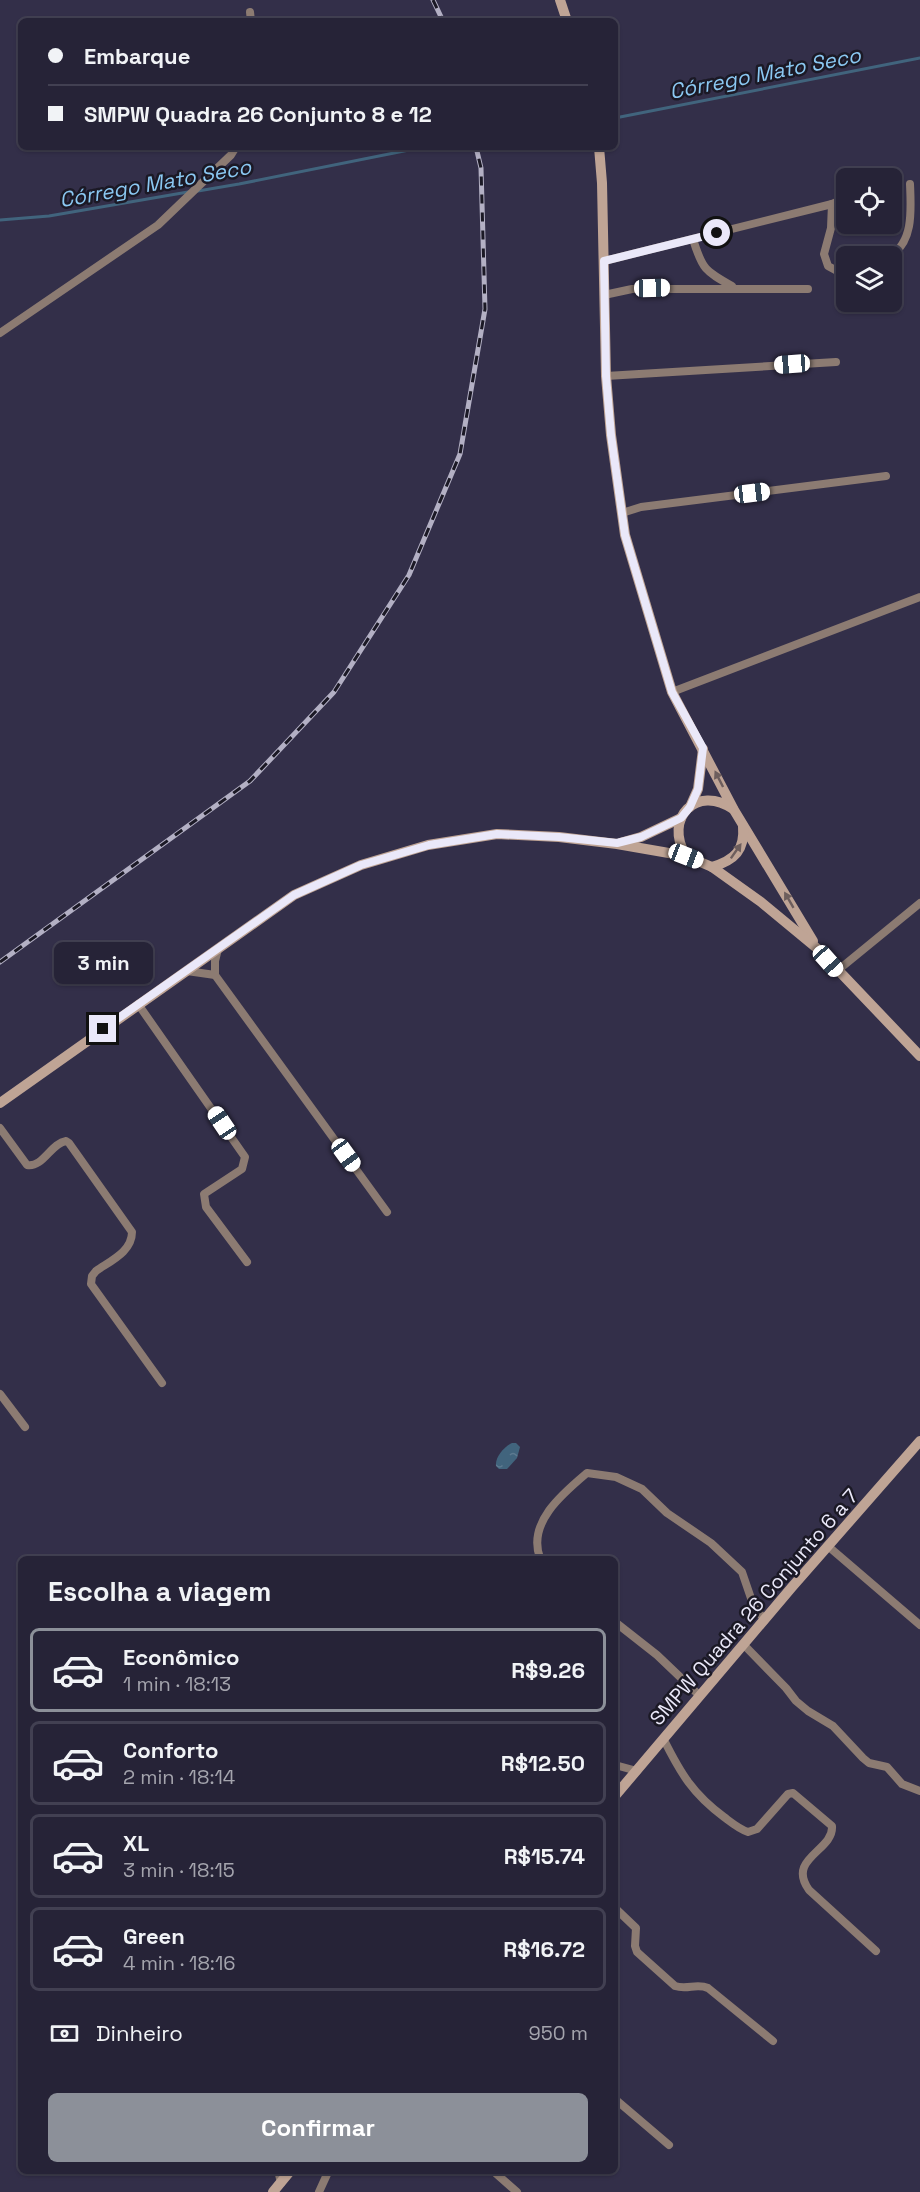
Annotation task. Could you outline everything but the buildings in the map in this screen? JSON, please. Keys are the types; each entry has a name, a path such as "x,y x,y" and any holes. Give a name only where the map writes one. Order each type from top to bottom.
{"street":[{"path":"560,0 566,18"},
{"path":"250,12 251,18"},
{"path":"0,333 158,225 234,150"},
{"path":"598,150 602,183 606,376 611,435 625,535 672,692 734,810 819,950 920,1056"},
{"path":"900,246 911,219 910,184"},
{"path":"604,261 836,202"},
{"path":"836,211 824,254 828,266 836,270"},
{"path":"693,239 699,261 710,274 734,287"},
{"path":"604,295 632,289 734,287 808,289"},
{"path":"606,376 836,362"},
{"path":"622,513 641,507 886,476"},
{"path":"672,692 920,597"},
{"path":"686,856 679,844 677,831 681,818 690,807 698,789 703,748"},
{"path":"690,807 701,801 713,800 724,803 734,810"},
{"path":"617,843 641,837 681,818"},
{"path":"712,867 727,862 738,852 744,838 742,823"},
{"path":"0,1103 294,895 361,865 429,845 497,834 617,843 686,856 712,867 744,888 819,950"},
{"path":"837,971 920,903"},
{"path":"219,947 215,962 215,975 387,1212"},
{"path":"185,971 215,975"},
{"path":"138,1004 245,1157 242,1169 204,1194 204,1199 206,1207 246,1262"},
{"path":"0,1128 27,1165 36,1165 60,1142 69,1143 132,1232 132,1241 128,1248 96,1271 92,1276 91,1284 162,1383"},
{"path":"0,1394 25,1427"},
{"name":"SMPW Quadra 26 Conjunto 6 a 7","path":"618,1793 920,1441"},
{"path":"539,1556 536,1547 538,1530 561,1494 587,1473 616,1477 642,1489 667,1513 711,1543 736,1566 742,1572 754,1607 765,1620"},
{"path":"829,1547 920,1624"},
{"path":"618,1624 657,1655 700,1696"},
{"path":"744,1645 796,1701 833,1726 863,1758 887,1767 902,1784 920,1791"},
{"path":"664,1740 686,1781 712,1807 742,1830 748,1832 757,1828 788,1794 793,1793 832,1826 830,1835 804,1866 803,1880 809,1890 876,1951"},
{"path":"618,1766 637,1771"},
{"path":"618,1911 636,1928 637,1952 675,1986 690,1988 697,1985 708,1988 773,2041"},
{"path":"618,2102 669,2145"},
{"path":"279,2174 281,2183"},
{"path":"273,2192 288,2174"},
{"path":"319,2192 327,2174"},
{"path":"497,2174 518,2192"}],"water":[{"path":"512,1443 520,1447 517,1458 507,1469 499,1469 496,1463 499,1456"}],"waterway":[{"name":"Córrego Mato Seco","path":"618,117 920,58"},
{"name":"Córrego Mato Seco","path":"198,191 409,150"},
{"name":"Córrego Mato Seco","path":"0,220 49,216 188,192"}],"railway":[{"path":"433,0 442,18"},
{"path":"0,962 250,781 334,692 409,575 460,454 485,309 481,168 477,150"}],"route":[{"path":"103,1029 294,895 361,865 429,845 497,834 617,843 641,837 681,818 690,807 698,789 703,748 672,692 625,535 611,435 606,376 604,261 717,233"}]}
